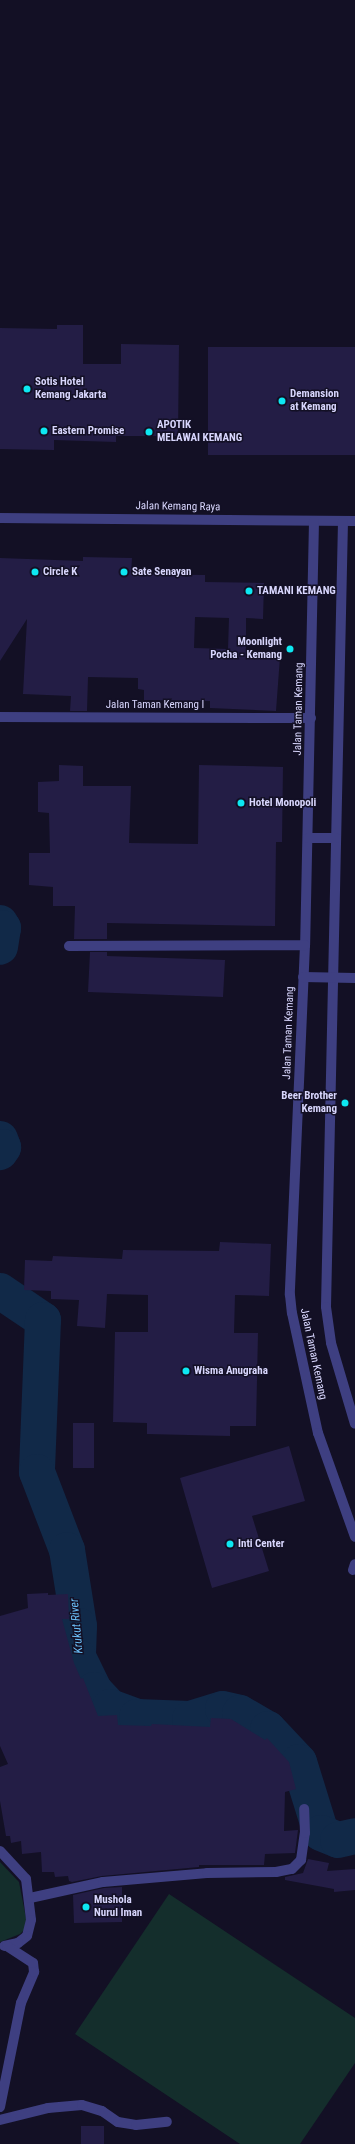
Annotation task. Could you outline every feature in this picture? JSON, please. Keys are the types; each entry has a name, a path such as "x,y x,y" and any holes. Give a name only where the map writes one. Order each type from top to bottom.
{"street":[{"name":"Jalan Kemang Raya","path":"0,518 314,521 355,520"},
{"name":"Jalan Taman Kemang","path":"314,521 305,945 290,1294 292,1313 318,1433 355,1536"},
{"name":"Jalan Taman Kemang","path":"343,521 326,1307 331,1343 355,1424"},
{"name":"Jalan Taman Kemang I","path":"0,717 311,718"},
{"path":"308,838 336,838"},
{"path":"69,946 305,945"},
{"path":"303,977 355,978"},
{"path":"30,1898 103,1882 207,1873 276,1872 292,1869 301,1860 305,1833 304,1809"},
{"path":"0,1851 26,1879 30,1898 31,1920 27,1936 18,1943 3,1947"},
{"path":"0,2108 21,2003 34,1972 33,1963 3,1947"},
{"path":"0,2120 48,2108 82,2104 102,2112 118,2122 136,2125 167,2122"}],"green space":[{"path":"0,1862 19,1882 26,1918 26,1928 20,1934 0,1942"},
{"path":"169,1894 355,2018 355,2063 300,2144 240,2144 75,2034"}],"building":[{"path":"57,325 83,325 83,364 121,364 121,344 179,345 178,436 116,436 116,442 54,440 54,450 0,449 0,328 57,329"},
{"name":"Demansion at Kemang","path":"208,347 355,347 355,455 208,455"},
{"path":"83,557 132,558 131,574 205,575 205,582 264,583 263,619 246,618 246,656 280,657 276,711 210,708 210,701 144,700 144,690 138,689 138,678 88,677 87,711 70,711 71,696 23,694 27,619 0,661 0,558 83,561","holes":["195,617 229,618 228,649 194,648"]},
{"path":"59,765 83,766 83,786 131,786 129,843 198,844 199,765 283,767 282,842 276,842 275,926 107,923 107,939 74,939 75,906 53,906 53,887 29,885 29,853 50,853 49,813 38,812 38,782 59,781"},
{"path":"90,952 107,952 107,956 225,960 223,997 88,992"},
{"path":"220,1242 271,1244 269,1296 235,1295 234,1333 258,1333 256,1426 230,1426 230,1436 147,1434 147,1423 113,1422 115,1332 148,1332 148,1295 107,1294 105,1328 77,1326 79,1300 51,1299 51,1291 24,1290 25,1260 52,1261 53,1256 122,1259 123,1250 219,1251"},
{"path":"73,1423 94,1423 94,1468 73,1468"},
{"name":"Inti Center","path":"289,1446 305,1501 252,1516 269,1571 212,1588 180,1478"},
{"path":"48,1593 48,1595 68,1594 69,1619 62,1619 74,1663 81,1679 83,1678 98,1716 117,1715 118,1725 151,1726 152,1724 210,1727 211,1718 231,1719 265,1740 267,1738 289,1762 296,1789 285,1792 284,1831 298,1830 295,1853 265,1854 264,1865 199,1865 199,1867 102,1876 72,1882 69,1881 68,1876 55,1877 54,1872 42,1872 41,1852 22,1854 21,1841 11,1843 10,1836 6,1836 0,1801 0,1767 8,1764 0,1746 0,1616 28,1608 27,1594"},
{"path":"308,1859 329,1863 327,1871 355,1869 355,1890 334,1892 334,1889 285,1880 285,1877 303,1873"},
{"path":"122,1887 122,1922 74,1923 73,1895 104,1888"},
{"path":"81,2126 104,2126 104,2144 81,2144"}],"waterway":[{"name":"Krukut River","path":"0,923 3,928 0,947"},
{"name":"Krukut River","path":"0,1139 3,1147 0,1152"},
{"name":"Krukut River","path":"0,1291 43,1320 37,1472 67,1550 79,1626 78,1657 94,1690 110,1707 137,1717 190,1719 223,1709 240,1713 268,1729 299,1762 321,1833 338,1840 355,1836"}],"place":[{"name":"Sotis Hotel Kemang Jakarta","path":"27,389"},
{"name":"Demansion at Kemang","path":"282,401"},
{"name":"Eastern Promise","path":"44,431"},
{"name":"APOTIK MELAWAI KEMANG","path":"149,432"},
{"name":"Circle K","path":"35,572"},
{"name":"Sate Senayan","path":"124,572"},
{"name":"TAMANI KEMANG","path":"249,591"},
{"name":"Moonlight Pocha - Kemang","path":"290,649"},
{"name":"Hotel Monopoli","path":"241,803"},
{"name":"Beer Brother Kemang","path":"345,1103"},
{"name":"Wisma Anugraha","path":"186,1371"},
{"name":"Inti Center","path":"230,1544"},
{"name":"Mushola Nurul Iman","path":"86,1907"}]}
